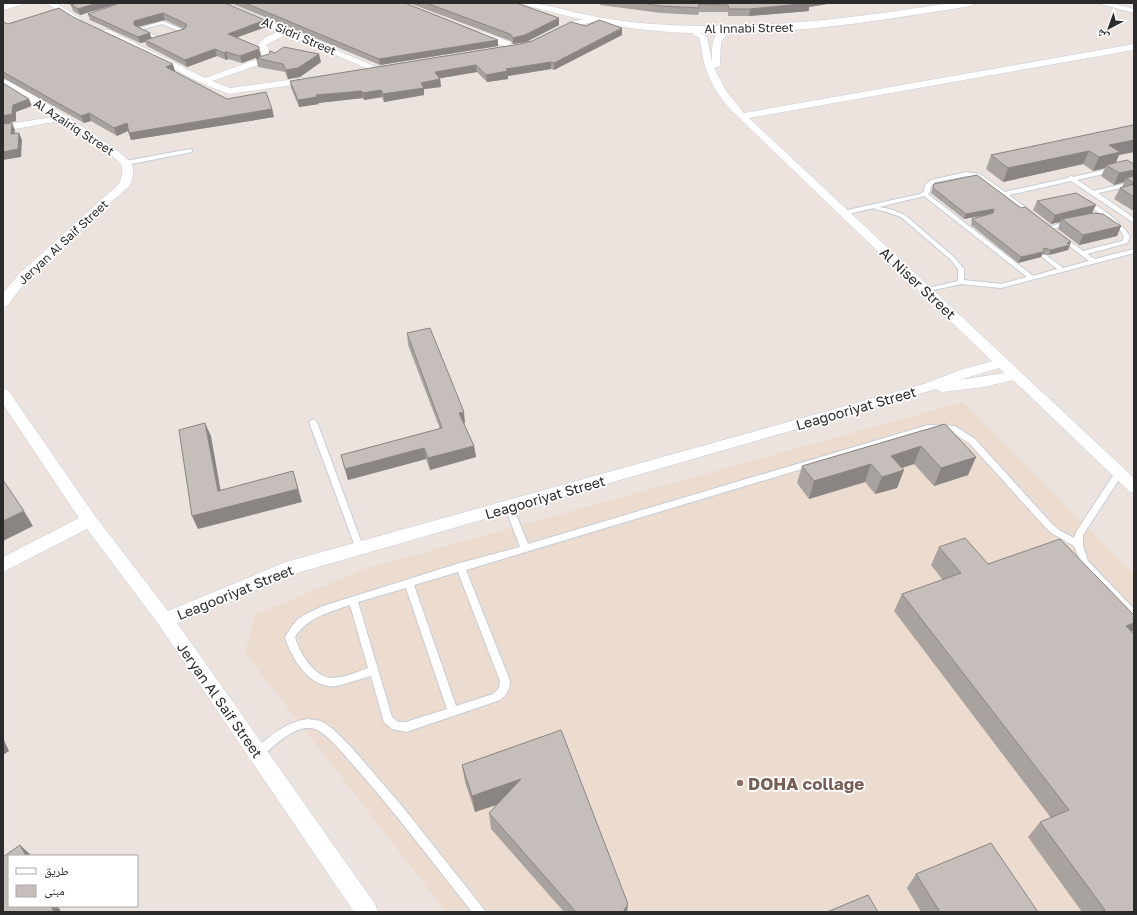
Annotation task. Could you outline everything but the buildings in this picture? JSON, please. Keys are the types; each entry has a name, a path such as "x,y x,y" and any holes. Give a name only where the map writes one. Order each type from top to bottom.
{"street":[{"path":"3,7 17,3"},
{"path":"50,3 83,20"},
{"name":"Al Sidri Street","path":"220,3 382,70 362,73"},
{"name":"Al Innabi Street","path":"529,3 569,19 594,19 653,27 727,30 809,26 970,3"},
{"name":"Al Innabi Street","path":"560,3 621,16 726,23 799,18 904,3"},
{"path":"1101,3 1134,11"},
{"path":"549,35 569,19"},
{"path":"98,29 141,46 220,89 238,91 316,80"},
{"name":"Al Niser Street","path":"690,29 701,35 704,40 708,63 722,94 742,116 925,290 1018,375 1134,487"},
{"path":"470,30 507,44 510,49"},
{"path":"713,72 717,63 716,43 719,36 727,30"},
{"path":"204,81 267,59 268,56 262,49 262,44 269,39 288,31"},
{"path":"494,51 520,47"},
{"path":"742,116 1134,47"},
{"name":"Al Azairiq Street","path":"3,82 106,146 126,163 128,172 125,184"},
{"path":"3,128 63,118"},
{"name":"Jeryan Al Saif Street","path":"3,303 5,298 24,276 125,184"},
{"name":"Leagooriyat Street","path":"165,620 286,569 930,388 965,373 1004,362"},
{"name":"Leagooriyat Street","path":"930,388 966,385 1018,375"},
{"name":"Jeryan Al Saif Street","path":"3,392 89,520 165,620 365,911"},
{"path":"3,565 89,520"}],"lane":[{"path":"160,40 139,29 162,22 185,32 171,37"},
{"path":"150,43 166,38"},
{"path":"126,163 190,151"},
{"path":"1005,194 1134,165"},
{"path":"925,194 928,185 933,181 972,174 982,177 1036,218"},
{"path":"1071,178 1134,221"},
{"path":"1092,193 1134,183"},
{"path":"844,213 925,194 966,222 1032,278"},
{"path":"1080,199 1107,215 1127,236 1125,242 1082,253"},
{"path":"1014,210 1032,207"},
{"path":"870,208 888,210 903,216 958,264 962,275 961,282"},
{"path":"1127,216 1134,215"},
{"path":"1100,219 1119,226"},
{"path":"1049,228 1075,221"},
{"path":"1043,223 1092,261"},
{"path":"925,290 961,282 994,286 1032,278 1134,251"},
{"path":"1044,256 1062,270"},
{"path":"313,422 360,549"},
{"path":"374,671 331,683 318,678 308,670 292,646 290,637 300,622 311,615 353,600 928,428 952,428 972,441 1049,526 1062,536 1077,543"},
{"path":"1119,473 1079,534 1077,543 1080,553 1086,563 1134,614"},
{"path":"509,507 525,549"},
{"path":"353,600 388,720 392,725 406,727 496,697 502,693 505,687 505,681 460,567"},
{"path":"410,583 453,711"},
{"path":"257,754 289,728 302,723 319,724 333,734 394,806 479,912"}],"shaded area":[{"name":"DOHA collage","path":"963,402 1134,574 1134,912 446,912 245,653 255,615 364,569"}],"place":[{"name":"DOHA collage","path":"740,783"}]}
